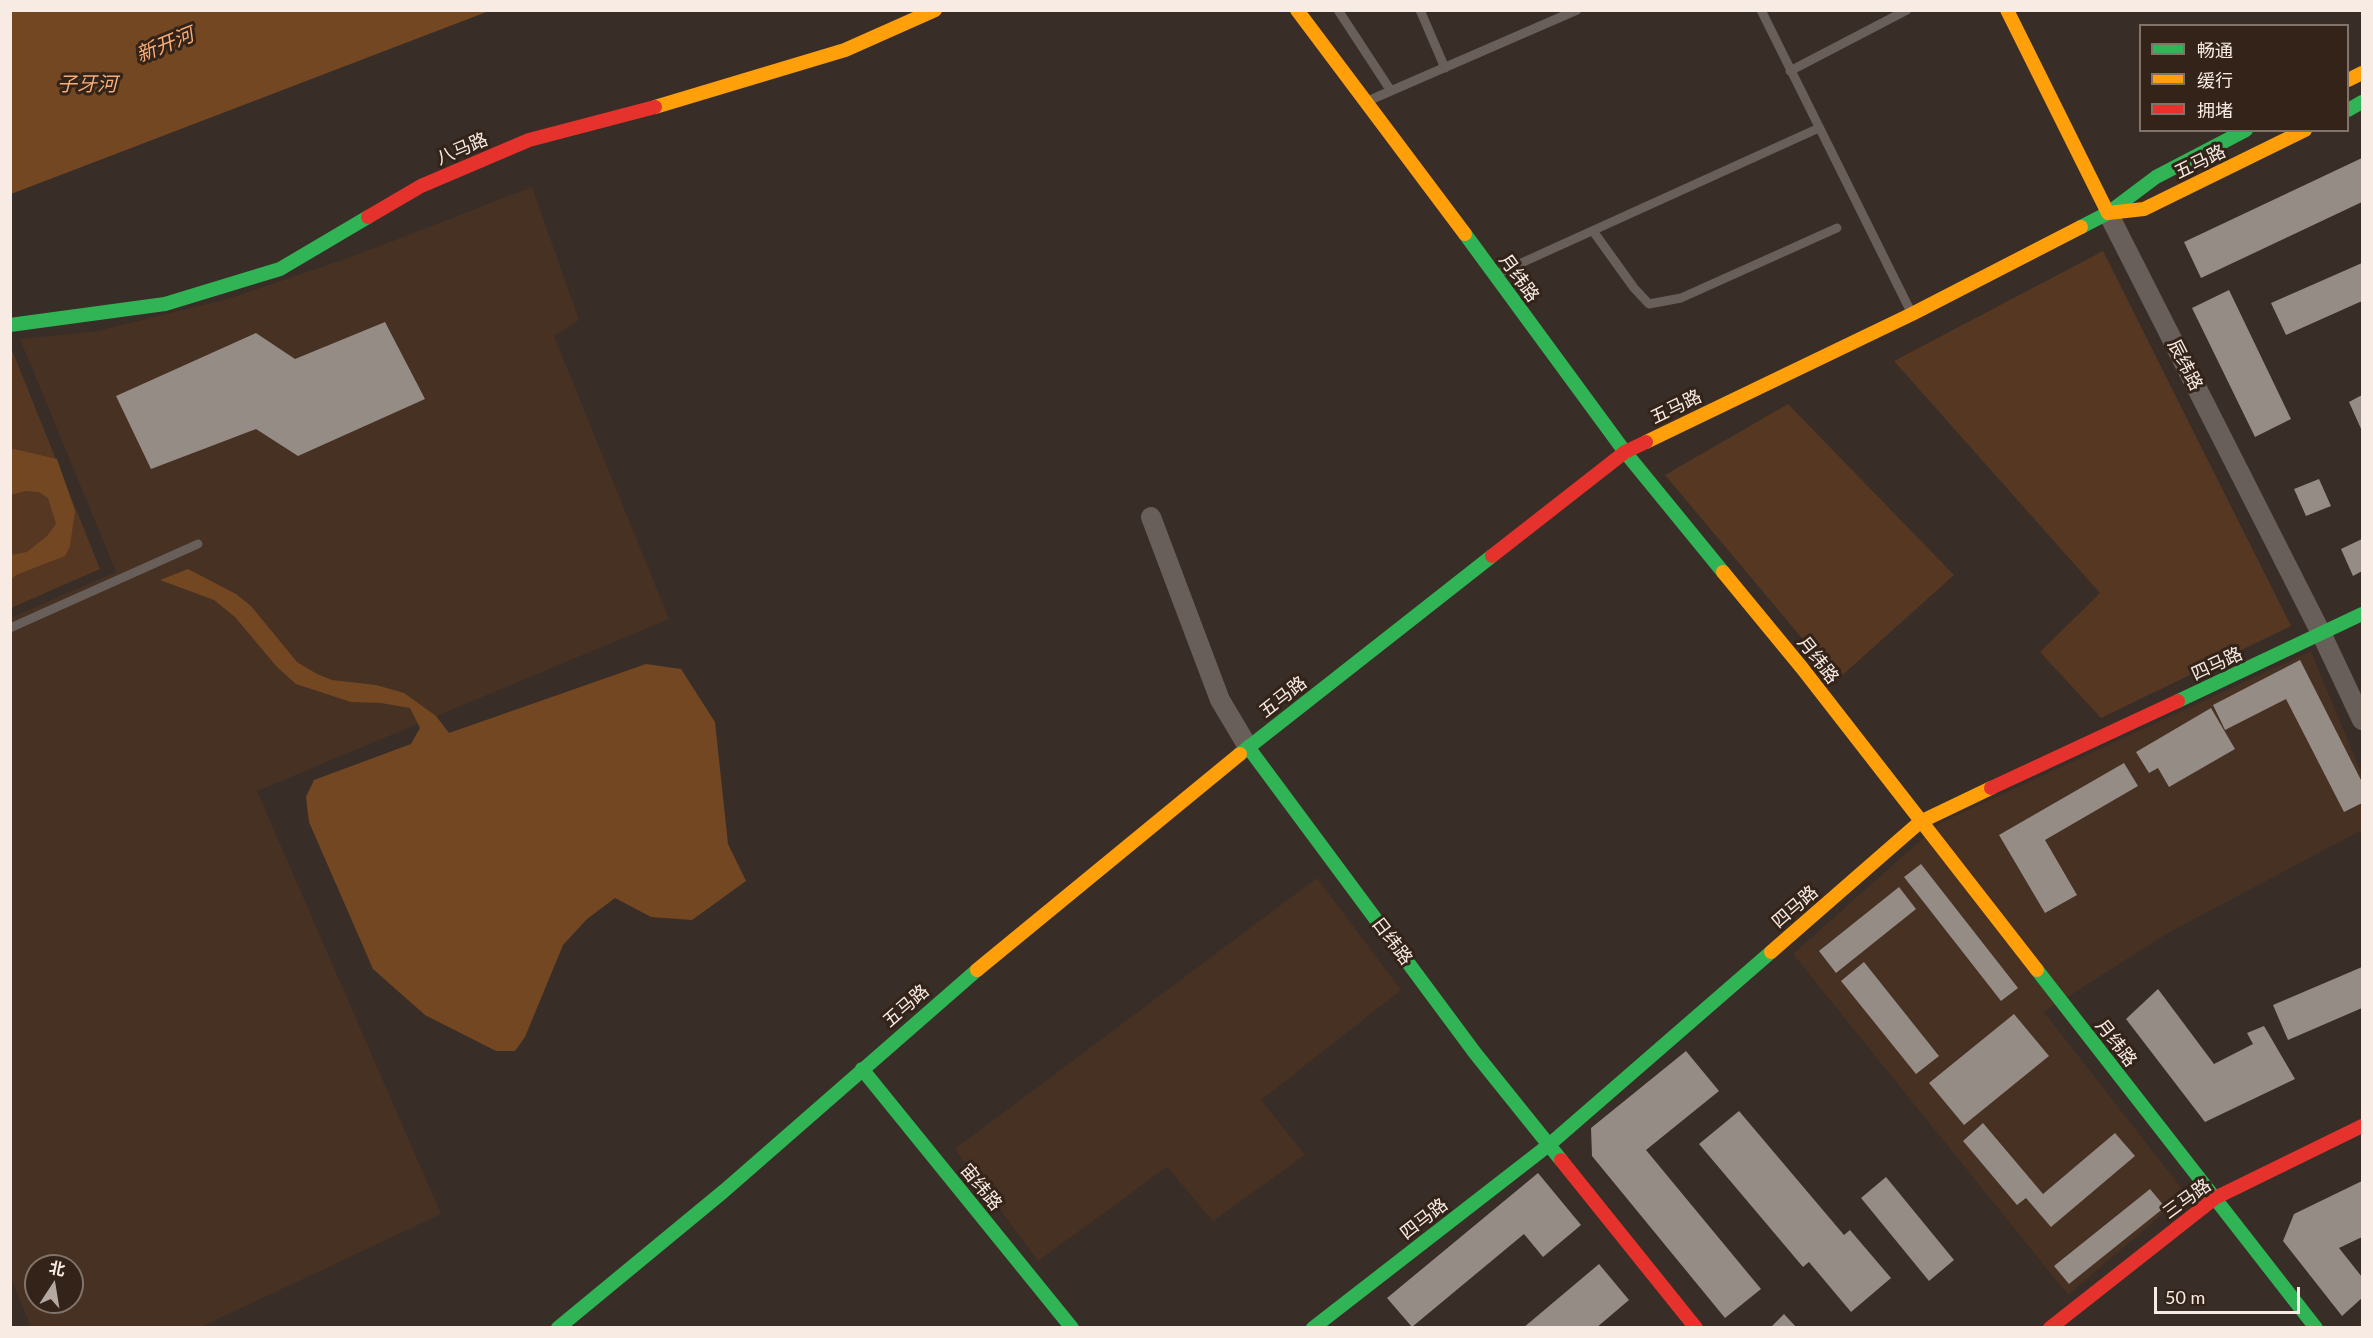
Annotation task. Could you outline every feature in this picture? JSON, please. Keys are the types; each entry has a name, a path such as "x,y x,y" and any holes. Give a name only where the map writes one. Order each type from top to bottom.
{"street":[{"name":"八马路","path":"10,325 165,304 280,268 421,186 529,140 657,106 845,50 935,10"},
{"name":"月纬路","path":"1297,10 1367,101 1625,452 1802,668 2316,1328"},
{"name":"辰纬路","path":"2007,10 2322,635 2362,720"},
{"name":"五马路","path":"558,1328 724,1191 949,993 1248,747 1625,452 1912,314 2108,213 2156,177 2242,132"},
{"name":"五马路","path":"2108,213 2144,209 2301,132"},
{"name":"日纬路","path":"1151,516 1220,700 1248,747 1475,1053 1696,1328"},
{"name":"四马路","path":"1313,1328 1550,1144 1920,822 2322,635 2362,614"},
{"name":"宙纬路","path":"862,1069 1072,1328"},
{"name":"三马路","path":"2050,1328 2215,1198 2362,1126"}],"lane":[{"path":"1338,10 1391,92"},
{"path":"1420,10 1445,68"},
{"path":"1367,101 1577,10"},
{"path":"1761,10 1912,314"},
{"path":"1790,71 1907,10"},
{"path":"1495,275 1819,128"},
{"path":"1593,231 1634,288 1649,304 1681,298 1837,228"},
{"path":"10,628 198,544"}],"shaded area":[{"path":"532,187 579,320 554,336 669,619 257,791 441,1214 201,1327 31,1327 26,1314 84,1314 84,1254 24,1254 24,1310 10,1276 10,618 116,572 20,339 97,331 231,298 359,254"},
{"path":"2103,251 2291,626 2101,718 2040,652 2100,593 1894,361"},
{"path":"10,345 100,569 11,608 10,608"},
{"path":"1788,404 1954,575 1837,680 1665,475"},
{"path":"2311,651 2362,775 2362,830 2168,933 2044,1012 2186,1194 2068,1295 1793,954 1940,823"},
{"path":"1317,878 1401,990 1261,1100 1305,1155 1213,1221 1167,1167 1038,1261 955,1149"}],"water":[{"name":"子牙河","path":"11,10 489,10 489,11 11,194"},
{"path":"11,450 57,459 75,511 70,546 65,556 16,575 11,580 11,555 27,552 47,536 56,524 48,498 39,492 25,491 11,495"},
{"path":"188,569 236,594 251,606 297,662 332,680 376,685 404,693 436,716 449,733 646,664 681,669 715,722 728,844 746,881 692,920 651,917 615,898 587,919 563,945 525,1037 515,1051 496,1051 425,1015 373,969 309,822 306,797 314,780 411,744 420,728 410,708 381,703 351,702 296,684 277,667 235,617 214,600 160,580"}],"building":[{"path":"2362,158 2362,202 2201,278 2184,242"},
{"path":"2362,263 2362,301 2286,335 2271,303"},
{"path":"2229,290 2291,419 2255,437 2192,308"},
{"path":"385,322 425,399 298,456 256,429 151,469 116,396 256,333 295,359"},
{"path":"2362,395 2362,431 2349,402"},
{"path":"2319,479 2331,506 2306,516 2294,489"},
{"path":"2362,539 2362,571 2353,576 2341,549"},
{"path":"2300,660 2362,782 2362,803 2344,812 2286,699 2225,730 2213,705"},
{"path":"2211,708 2235,749 2169,787 2158,768 2149,773 2136,752"},
{"path":"2124,763 2138,786 2045,840 2077,895 2045,913 1999,835"},
{"path":"1921,864 2018,988 2001,1001 1904,877"},
{"path":"1899,887 1916,909 1836,973 1819,951"},
{"path":"1864,962 1939,1056 1916,1074 1841,981"},
{"path":"2362,967 2362,1008 2288,1040 2273,1005"},
{"path":"2158,989 2214,1064 2253,1044 2247,1033 2264,1026 2295,1079 2205,1122 2126,1019"},
{"path":"2014,1014 2049,1056 1964,1125 1929,1083"},
{"path":"1686,1051 1719,1091 1646,1150 1761,1289 1725,1318 1592,1156 1591,1128"},
{"path":"1739,1111 1844,1235 1850,1230 1891,1278 1851,1312 1809,1262 1803,1267 1699,1144"},
{"path":"1983,1123 2043,1194 2115,1133 2135,1156 2051,1227 2026,1198 2017,1205 1963,1141"},
{"path":"1538,1173 1581,1225 1543,1257 1524,1234 1412,1327 1387,1298"},
{"path":"1886,1177 1954,1260 1929,1281 1861,1198"},
{"path":"2362,1181 2362,1237 2339,1248 2362,1277 2362,1298 2342,1316 2283,1241 2294,1214"},
{"path":"2150,1189 2165,1207 2069,1284 2054,1266"},
{"path":"1599,1264 1629,1300 1596,1328 1523,1328"},
{"path":"1784,1314 1797,1328 1770,1328"}],"traffic: fast":[{"path":"2349,109 2362,102"},
{"path":"2081,227 2108,213 2156,177 2242,132"},
{"path":"10,325 165,304 280,269 368,217"},
{"path":"1465,234 1625,452 1723,572"},
{"path":"1240,754 1492,556"},
{"path":"2178,701 2362,614"},
{"path":"1248,747 1475,1053 1561,1160"},
{"path":"1313,1328 1550,1144 1771,952"},
{"path":"558,1328 724,1191 977,970"},
{"path":"2037,970 2316,1328"},
{"path":"862,1069 1072,1328"}],"traffic: slow":[{"path":"655,107 845,50 935,10"},
{"path":"1297,10 1465,234"},
{"path":"2007,10 2108,213 2144,209 2301,132"},
{"path":"2349,80 2362,73"},
{"path":"1646,442 1912,314 2081,227"},
{"path":"1723,572 1802,668 2037,970"},
{"path":"977,970 1240,754"},
{"path":"1771,952 1920,822 1991,788"}],"traffic: jam":[{"path":"368,217 421,186 529,140 655,107"},
{"path":"1492,556 1625,452 1646,442"},
{"path":"1991,788 2178,701"},
{"path":"2050,1328 2215,1198 2362,1126"},
{"path":"1561,1160 1696,1328"}],"water label":[{"name":"新开河","path":"165,45"}]}
